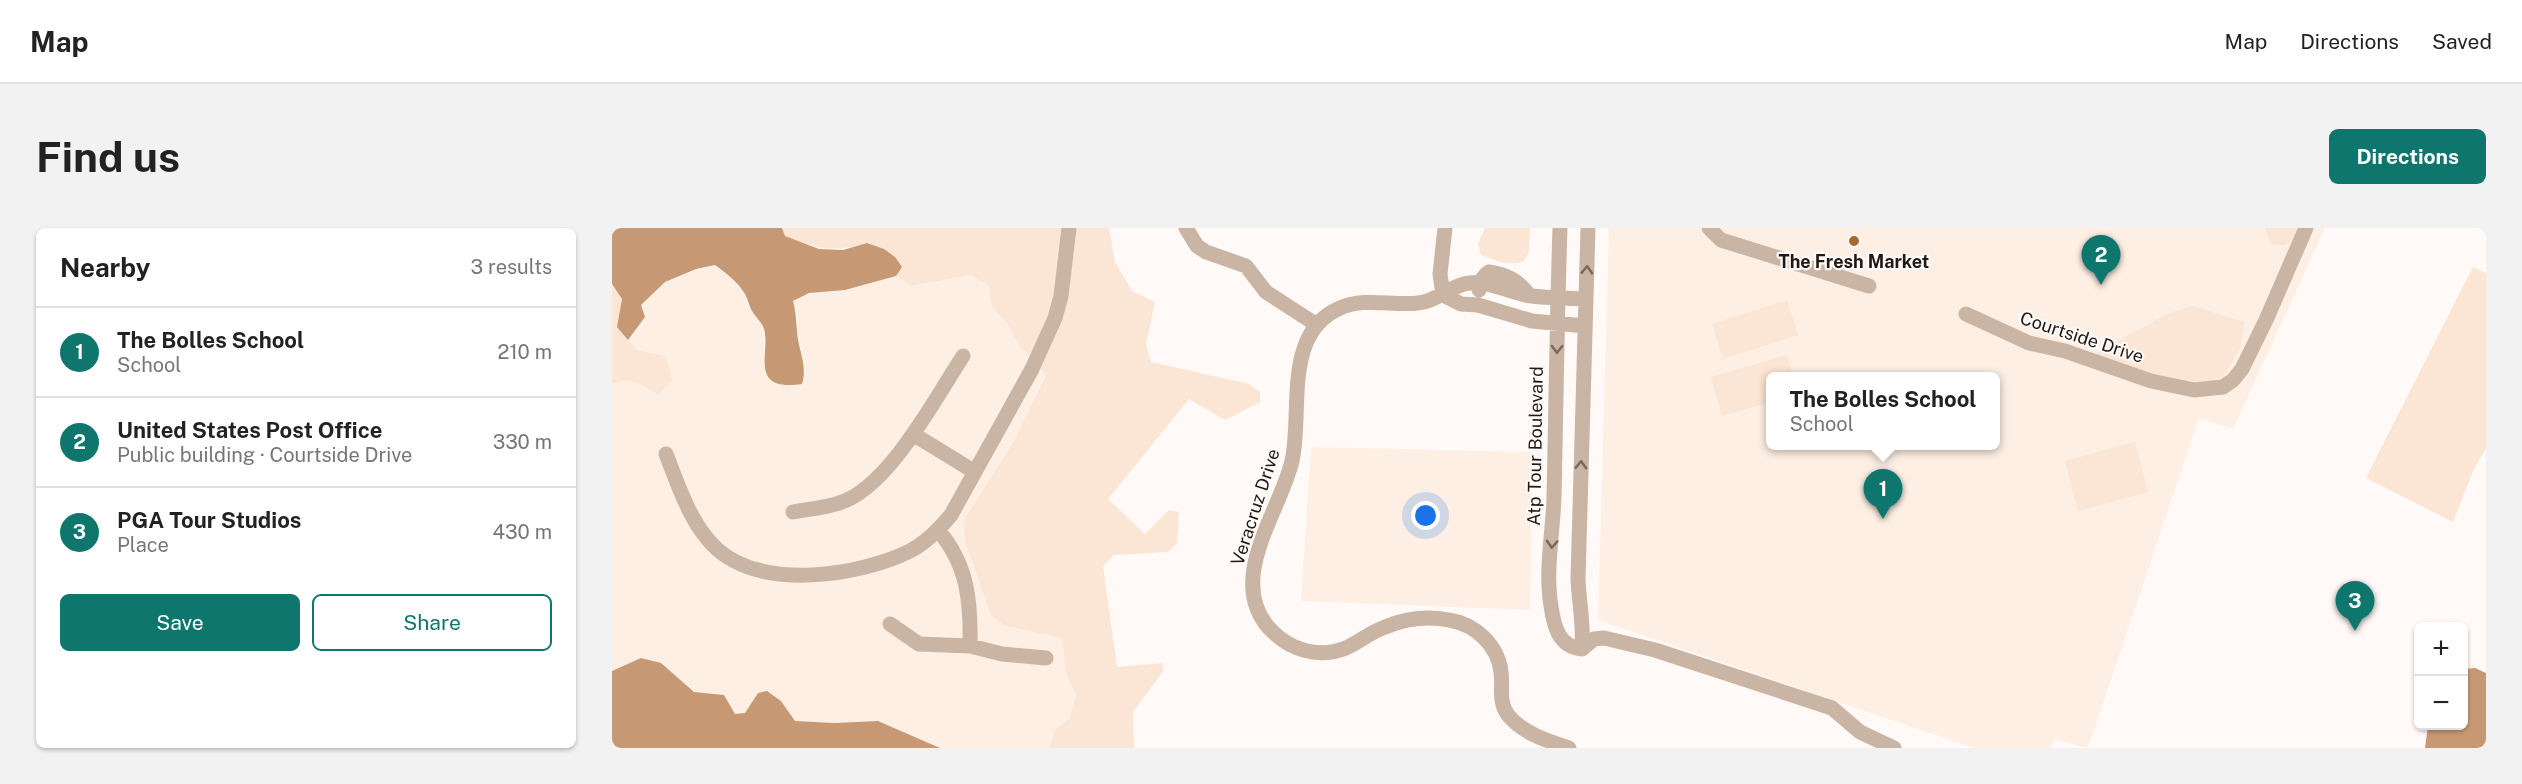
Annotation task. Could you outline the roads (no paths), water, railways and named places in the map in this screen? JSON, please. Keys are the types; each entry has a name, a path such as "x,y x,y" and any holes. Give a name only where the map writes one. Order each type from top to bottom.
{"street":[{"path":"666,454 681,491 707,539 732,559 746,566 788,575 816,575 844,572 910,551 938,530 951,515 1032,369 1056,318 1061,296 1069,228"},
{"path":"1186,228 1197,246 1206,252 1246,266 1266,292 1317,325 1327,315 1353,303 1421,303 1466,284 1496,285 1530,296 1586,299"},
{"path":"1443,295 1440,274 1445,228"},
{"name":"Atp Tour Boulevard","path":"1560,228 1551,605 1556,627 1562,640 1570,648 1582,649"},
{"path":"1582,649 1584,627 1579,605 1578,579 1588,228"},
{"path":"1709,228 1721,240 1869,286"},
{"name":"Courtside Drive","path":"1965,315 2029,343 2065,351 2151,381 2189,389 2223,387 2242,369 2306,228"},
{"path":"1478,305 1480,283 1489,272 1498,273 1521,284 1530,296"},
{"path":"1505,314 1511,291"},
{"path":"1443,295 1461,304 1478,305 1505,314 1558,325 1585,326"},
{"name":"Veracruz Drive","path":"1317,325 1306,345 1298,375 1296,442 1291,464 1269,520 1253,573 1253,592 1257,611 1271,630 1287,643 1301,650 1315,653 1346,648 1385,627 1400,622 1432,618 1461,623 1484,637 1494,650 1501,675 1500,694 1508,715 1535,734 1569,748"},
{"path":"793,512 840,503 853,497 882,473 898,456 963,356"},
{"path":"913,434 975,472"},
{"path":"938,530 948,542 963,569 969,592 970,646"},
{"path":"890,624 919,644 970,646 1002,654 1046,658"},
{"path":"1582,649 1594,639 1604,638 1655,650 1832,708 1860,732 1894,748"}],"place":[{"name":"The Fresh Market","path":"1854,241"},
{"name":"United States Post Office","path":"2101,285"},
{"name":"The Bolles School","path":"1883,519"},
{"name":"PGA Tour Studios","path":"2355,631"}]}
